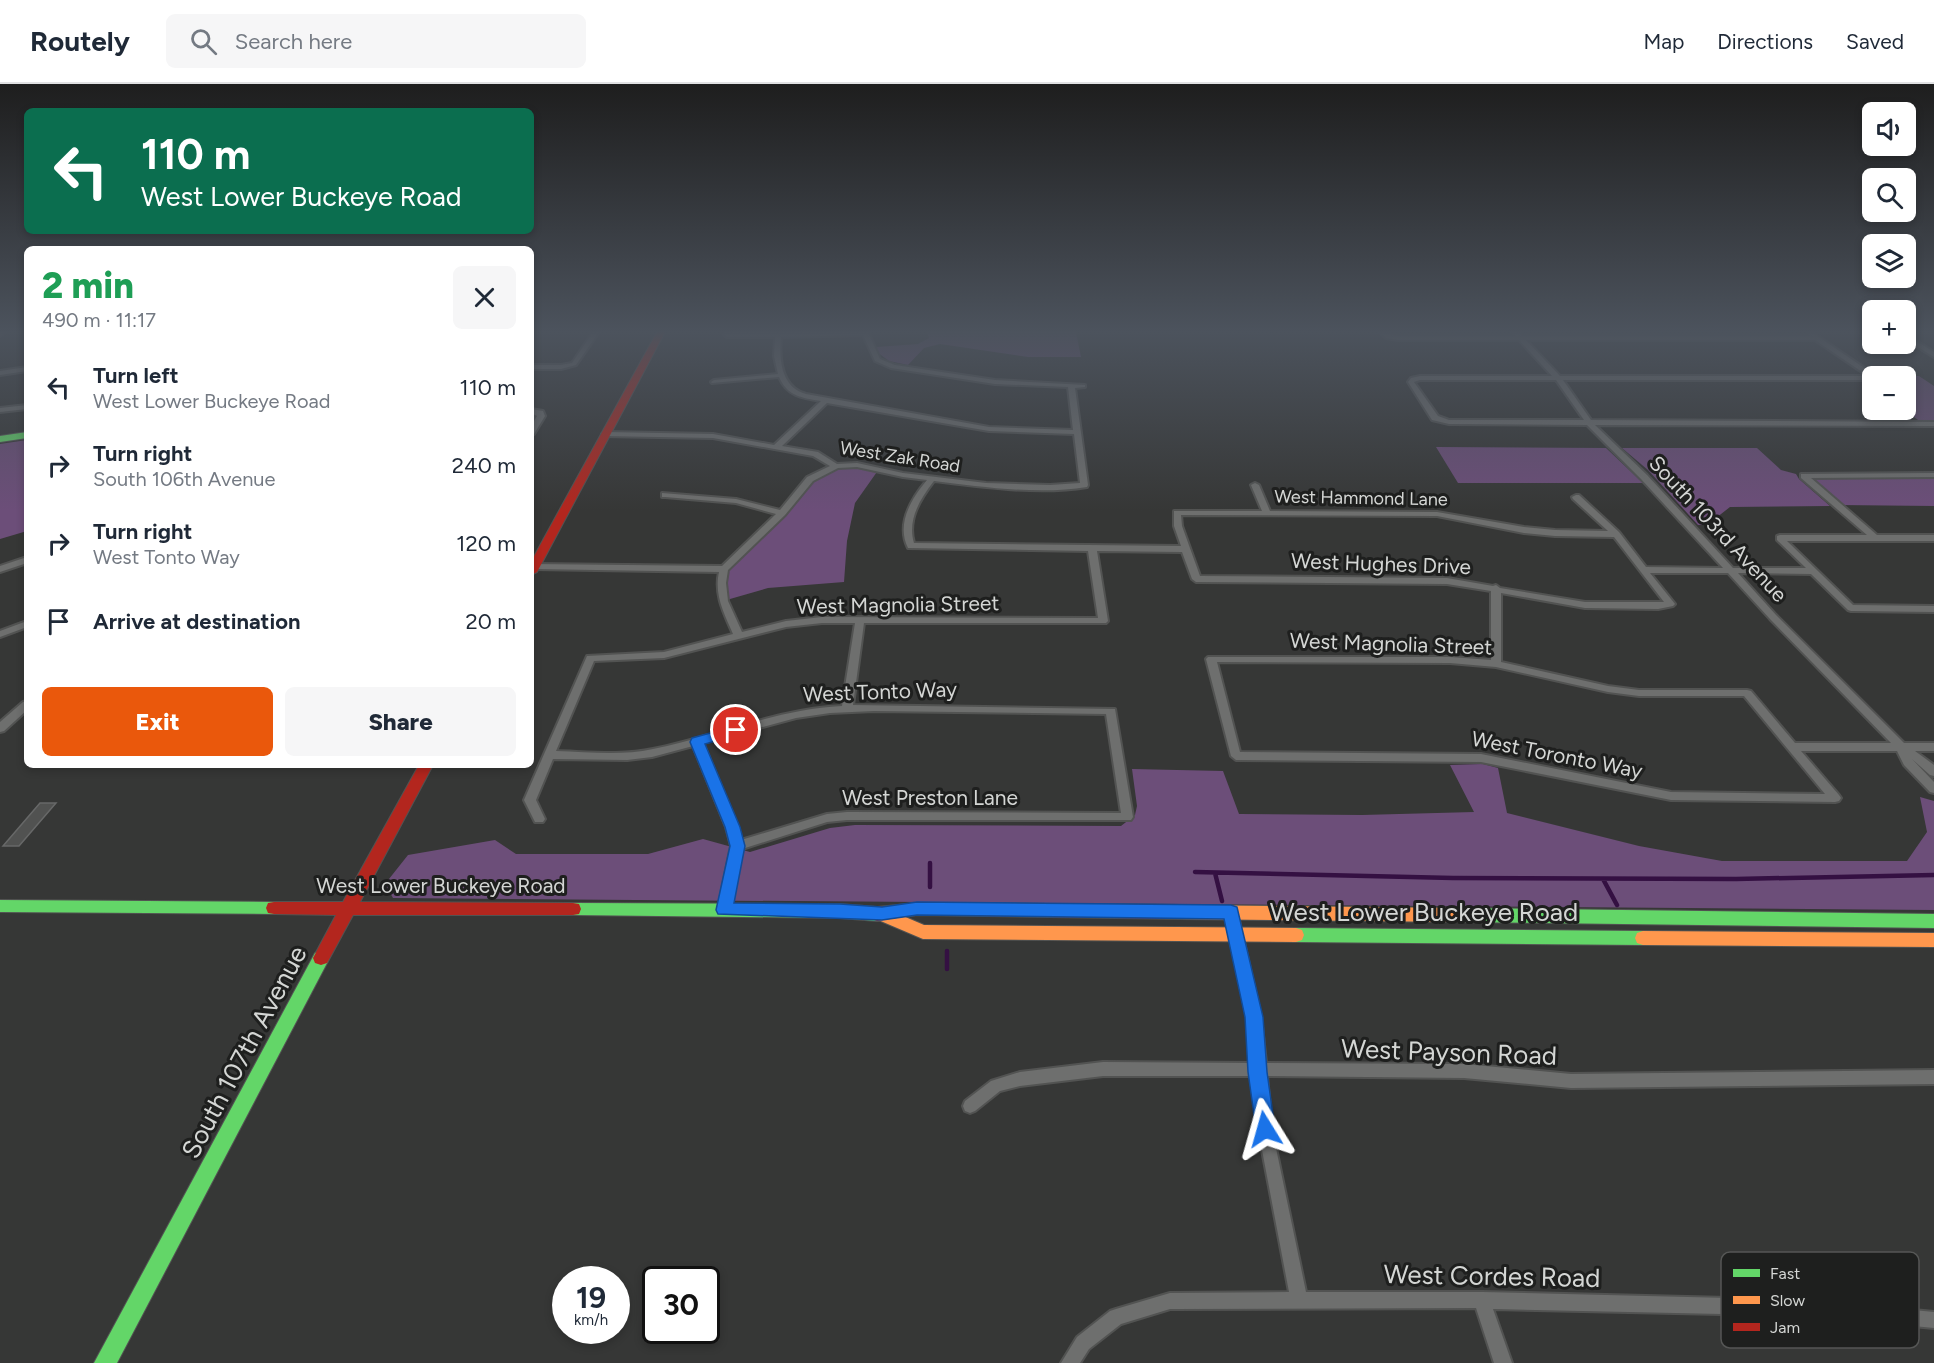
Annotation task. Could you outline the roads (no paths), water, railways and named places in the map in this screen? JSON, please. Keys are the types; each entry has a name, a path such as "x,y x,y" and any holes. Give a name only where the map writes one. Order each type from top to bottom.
{"main road":[{"path":"534,565 629,392"},
{"path":"0,439 24,435"},
{"name":"South 107th Avenue","path":"105,1363 424,768"},
{"name":"West Lower Buckeye Road","path":"0,906 840,911 882,914 917,909 1934,921"},
{"name":"West Lower Buckeye Road","path":"882,914 923,932 1934,940"}],"street":[{"path":"793,392 825,401 989,429 1078,432 1072,392"},
{"path":"1417,392 1435,418 1441,421 1934,424"},
{"name":"South 103rd Avenue","path":"1567,392 1589,423 1644,477 1804,649 1901,747 1934,772"},
{"path":"777,446 825,401"},
{"path":"0,411 24,407"},
{"path":"534,427 540,418 535,412"},
{"name":"West Zak Road","path":"606,434 713,436 815,454 836,466 857,465 932,479 1018,487 1084,485 1078,432"},
{"path":"739,636 723,601 720,583 724,569 782,513 810,479 836,466"},
{"path":"1875,538 1804,476 1934,475"},
{"path":"932,479 915,503 909,522 907,537 911,546 1185,549"},
{"path":"1256,484 1267,513"},
{"path":"664,495 736,501 782,513"},
{"path":"1576,497 1616,534 1644,570 1812,571"},
{"name":"West Hammond Lane","path":"1185,549 1177,513 1437,514 1535,531 1616,534"},
{"path":"1934,538 1780,537 1851,608 1934,609"},
{"name":"West Magnolia Street","path":"548,755 590,658 664,655 801,622 860,620 1103,621 1092,547"},
{"name":"West Hughes Drive","path":"1185,549 1196,579 1422,580 1496,588 1585,605 1670,604 1644,570"},
{"path":"0,569 24,561"},
{"path":"534,569 724,569"},
{"path":"1496,588 1496,664"},
{"path":"847,708 860,620"},
{"path":"0,634 24,625"},
{"name":"West Magnolia Street","path":"1236,756 1211,659 1450,660 1496,664 1608,689 1639,693 1747,693 1792,747"},
{"path":"0,728 24,707"},
{"name":"West Tonto Way","path":"548,755 627,756 652,753 796,714 847,708 1112,711 1127,817"},
{"path":"697,742 732,827 737,846 724,910"},
{"path":"1792,747 1934,747"},
{"name":"West Toronto Way","path":"1236,756 1481,758 1671,796 1835,798 1792,747"},
{"name":"South 103rd Avenue","path":"1901,747 1908,762 1934,789"},
{"path":"538,819 530,800 548,755"},
{"name":"West Preston Lane","path":"737,846 827,818 847,816 1127,817"},
{"path":"1231,912 1254,1017 1265,1129 1299,1300"},
{"name":"West Payson Road","path":"970,1106 996,1086 1020,1079 1103,1069 1258,1072 1464,1071 1570,1081 1934,1077"},
{"path":"1482,1300 1503,1363"},
{"name":"West Cordes Road","path":"1070,1363 1083,1343 1116,1317 1170,1301 1482,1300 1721,1306"},
{"name":"West Cordes Road","path":"1919,1319 1934,1320"}],"waterway":[{"path":"930,863 930,887"},
{"path":"1195,872 1453,878 1736,879 1934,875"},
{"path":"1215,873 1222,901"},
{"path":"1603,879 1617,905"},
{"path":"947,951 947,969"}]}
